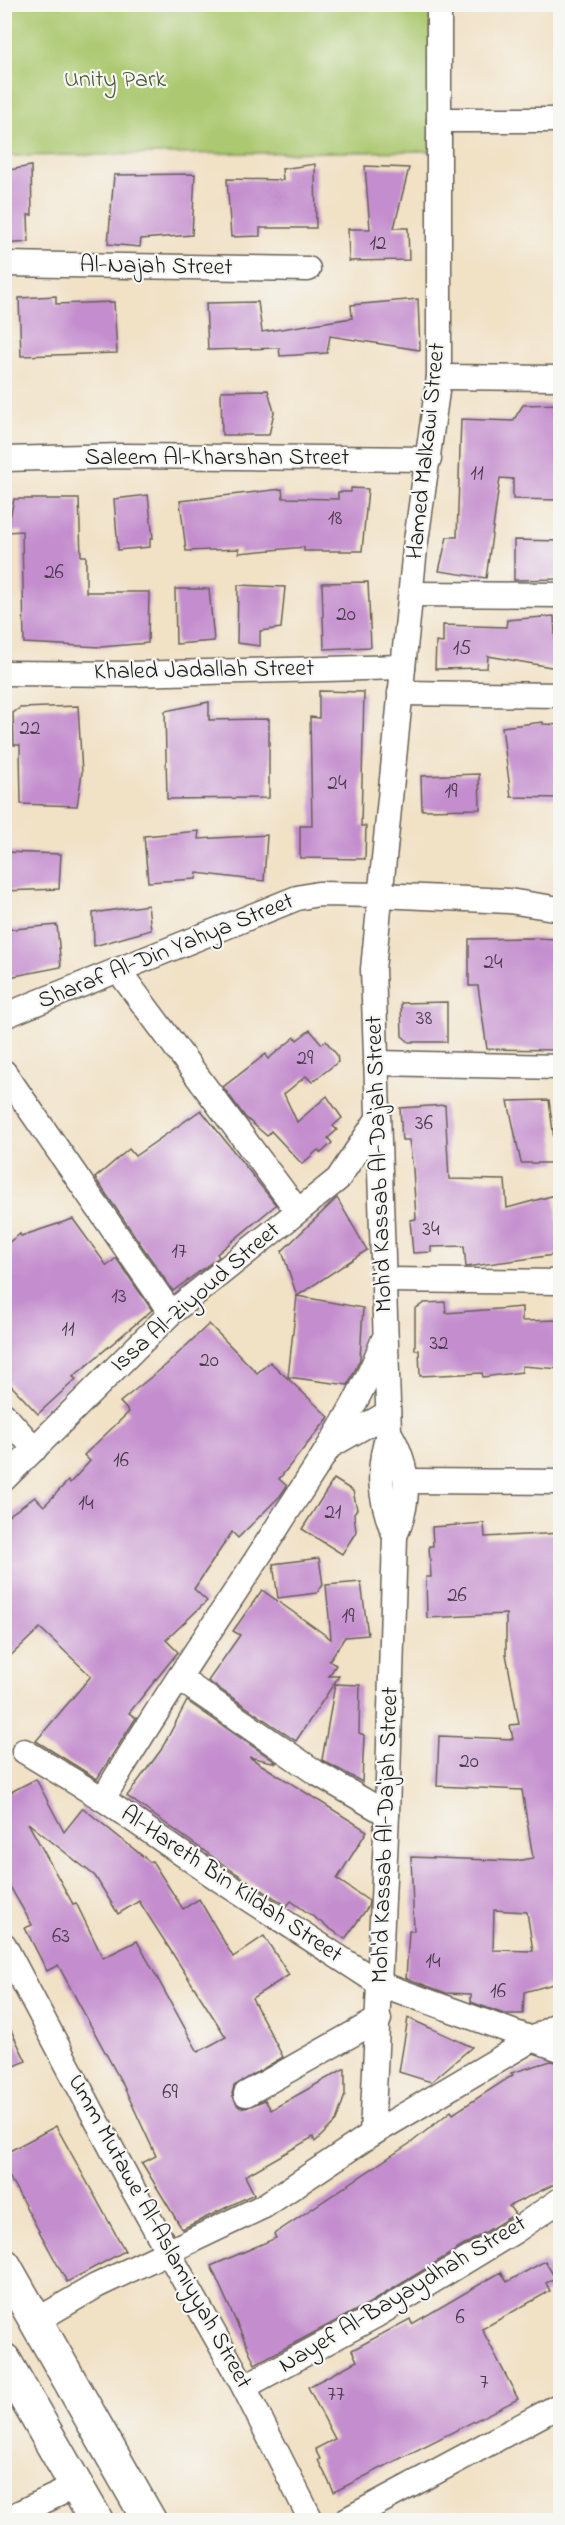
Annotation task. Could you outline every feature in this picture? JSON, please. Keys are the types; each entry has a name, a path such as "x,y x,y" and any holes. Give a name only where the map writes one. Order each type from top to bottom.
{"highway":[{"path":"4,2265 45,2315 149,2520"},
{"path":"4,2360 96,2520"}],"street":[{"name":"Hamed Malkawi Street","path":"380,895 415,548 439,377 439,4"},
{"path":"439,120 561,120"},
{"name":"Al-Najah Street","path":"4,264 308,269"},
{"path":"439,377 561,378"},
{"name":"Saleem Al-Kharshan Street","path":"4,459 123,456 429,459"},
{"path":"412,594 561,595"},
{"name":"Khaled Jadallah Street","path":"4,673 130,674 403,667"},
{"path":"400,693 561,695"},
{"name":"Sharaf Al-Din Yahya Street","path":"4,1016 297,898 318,894 380,895 509,901 561,909"},
{"name":"Moh'd Kassab Al-Da'jah Street","path":"372,2134 387,1814 395,1536 381,1490 382,1457 388,1412 386,1280 380,1200 373,969 380,895"},
{"name":"Sharaf Al-Din Yahya Street","path":"509,901 528,896 561,897"},
{"path":"118,970 297,1210"},
{"path":"376,1063 561,1067"},
{"path":"4,1072 171,1313"},
{"name":"Issa Al-Ziyoud Street","path":"4,1479 171,1313 338,1179 377,1120"},
{"path":"338,1179 367,1188 380,1200"},
{"path":"386,1280 561,1282"},
{"name":"Al-Hareth Bin Kildah Street","path":"103,1799 330,1446 372,1368 386,1333"},
{"name":"Moh'd Kassab Al-Da'jah Street","path":"388,1412 407,1481 405,1509 395,1536"},
{"name":"Al-Hareth Bin Kildah Street","path":"330,1446 351,1420 388,1412"},
{"path":"4,1415 34,1449"},
{"path":"330,1446 352,1441 364,1444 382,1457"},
{"path":"407,1481 561,1482"},
{"path":"180,1679 315,1772 387,1814"},
{"name":"Al-Hareth Bin Kildah Street","path":"24,1751 103,1799 219,1880 380,1984 530,2040 561,2049"},
{"name":"Umm Mutawe' Al-Aslamiyyah Street","path":"4,1946 134,2191 244,2387 311,2520"},
{"path":"246,2094 379,2019"},
{"path":"45,2315 96,2286 264,2206 372,2134 561,2023"},
{"name":"Nayef Al-Bayaydhah Street","path":"244,2387 375,2316 514,2231 561,2199"},
{"path":"346,2520 561,2405"},
{"path":"4,2520 76,2486"}],"green space":[{"name":"Unity Park","path":"4,5 431,5 431,151 5,156"}],"building":[{"path":"315,164 316,228 260,228 260,236 231,237 227,179 283,180 282,169"},
{"path":"31,166 32,215 28,215 29,242 4,244 4,171"},
{"path":"365,166 409,168 394,228 408,228 409,260 349,261 348,229 370,229"},
{"path":"195,174 192,235 141,239 140,247 108,244 114,175"},
{"path":"56,296 56,304 114,302 117,353 21,356 19,298"},
{"path":"418,299 420,350 330,336 327,353 280,356 279,348 208,350 206,303 258,302 262,332 352,318 351,305"},
{"path":"268,390 274,412 269,435 222,435 221,391"},
{"path":"561,404 561,500 513,499 513,479 500,478 486,578 439,571 447,537 457,537 461,419 513,421 523,405"},
{"path":"351,488 368,489 362,551 304,551 304,547 239,553 239,549 186,551 180,501 282,489 283,498 338,499 338,492 351,492"},
{"path":"148,495 153,538 150,538 150,547 118,550 114,499"},
{"path":"14,499 79,499 81,556 86,556 86,592 149,592 148,643 101,647 24,643 22,531 7,532"},
{"path":"514,540 561,541 561,579 514,580"},
{"path":"368,582 371,647 324,649 322,583"},
{"path":"238,585 285,587 281,628 260,631 260,646 237,643"},
{"path":"175,589 209,589 214,641 176,644"},
{"path":"554,616 557,668 488,656 487,668 435,669 436,642 443,643 443,625 506,627 507,620"},
{"path":"319,691 364,692 361,826 366,826 365,859 300,858 300,826 312,826 310,717 319,718"},
{"path":"209,702 209,720 269,719 269,798 167,799 165,711"},
{"path":"78,706 82,773 77,806 21,804 20,745 14,745 13,713 20,708"},
{"path":"543,722 543,724 561,725 561,798 511,797 502,727"},
{"path":"479,774 480,809 422,810 421,776"},
{"path":"199,831 198,839 267,835 264,881 197,873 196,879 148,882 144,836"},
{"path":"4,852 61,854 59,889 4,891"},
{"path":"148,905 151,930 94,946 93,913"},
{"path":"57,925 61,967 4,978 4,930"},
{"path":"469,939 561,939 561,1050 487,1049 478,986 469,986"},
{"path":"447,1002 447,1042 409,1042 402,1036 401,1003"},
{"path":"310,1030 322,1044 326,1041 337,1055 338,1062 312,1082 306,1076 284,1094 297,1122 327,1096 342,1118 333,1126 337,1130 328,1138 332,1143 321,1153 318,1150 302,1164 271,1131 267,1136 245,1117 223,1087 266,1054 268,1059 295,1037 297,1040"},
{"path":"549,1100 557,1163 521,1163 508,1101"},
{"path":"445,1105 449,1179 505,1180 507,1208 555,1195 561,1254 466,1267 464,1246 431,1247 431,1252 413,1253 410,1220 416,1219 413,1169 409,1140 402,1140 400,1108"},
{"path":"201,1110 276,1205 217,1254 219,1257 173,1291 95,1178 129,1149 135,1156"},
{"path":"337,1198 367,1250 297,1296 282,1251"},
{"path":"73,1219 107,1266 116,1258 152,1310 73,1377 76,1379 38,1414 4,1378 4,1246 20,1234 21,1236"},
{"path":"297,1296 363,1308 360,1359 348,1385 288,1377"},
{"path":"445,1302 446,1313 522,1307 522,1321 561,1320 561,1369 522,1366 522,1372 483,1377 482,1373 420,1376 419,1350 415,1350 415,1309 424,1303"},
{"path":"209,1324 257,1373 270,1362 329,1417 279,1479 287,1486 280,1496 238,1538 232,1532 194,1589 207,1601 166,1640 178,1652 129,1713 136,1718 97,1779 36,1741 91,1676 40,1628 4,1662 4,1519 35,1497 44,1506 68,1481 70,1483 90,1461 84,1455 129,1412 120,1402 166,1365"},
{"path":"334,1479 353,1491 357,1509 354,1513 356,1532 342,1554 302,1529"},
{"path":"484,1523 485,1537 561,1533 561,1982 524,1992 523,2014 504,2014 471,2002 471,1994 446,1993 406,1978 409,1931 414,1931 411,1857 516,1861 533,1858 522,1790 437,1786 439,1736 513,1739 510,1725 519,1724 506,1654 506,1614 427,1618 426,1577 431,1577 429,1546 433,1546 432,1527","holes":["494,1910 527,1912 533,1951 493,1950"]},
{"path":"319,1558 323,1585 317,1593 278,1598 273,1564"},
{"path":"361,1582 368,1635 345,1637 329,1661 336,1665 329,1676 339,1676 296,1741 208,1681 240,1635 233,1631 262,1590 331,1639 326,1585"},
{"path":"335,1684 360,1685 359,1733 364,1735 362,1782 322,1760"},
{"path":"187,1701 277,1763 249,1757 367,1831 337,1879 369,1901 368,1907 345,1939 291,1901 287,1906 234,1872 127,1796 161,1750"},
{"path":"36,1779 64,1832 83,1808 150,1862 152,1861 183,1909 199,1899 233,1957 264,1936 289,1975 252,1998 283,2057 234,2086 232,2094 238,2106 246,2108 265,2100 271,2110 345,2068 345,2095 336,2121 315,2142 313,2137 245,2176 254,2194 182,2229 142,2163 156,2156 124,2087 58,1965 47,1971 25,1928 32,1925 4,1876 4,1780 11,1792","holes":["28,1823 95,1876 118,1914 139,1901 226,2037 198,2052 137,1941 103,1958 76,1903 73,1904"]},
{"path":"4,2016 26,2061 4,2071"},
{"path":"408,2018 472,2047 431,2082 399,2072"},
{"path":"551,2061 561,2063 561,2181 509,2206 515,2214 368,2304 255,2364 211,2266 276,2238 274,2234 412,2142 451,2111 453,2114 513,2075 511,2073"},
{"path":"56,2126 125,2251 67,2282 4,2167 4,2154"},
{"path":"545,2261 555,2278 546,2283 550,2291 482,2329 518,2399 334,2492 315,2449 335,2439 308,2387 357,2361 352,2350 410,2319 412,2324 501,2272 507,2282"}]}
